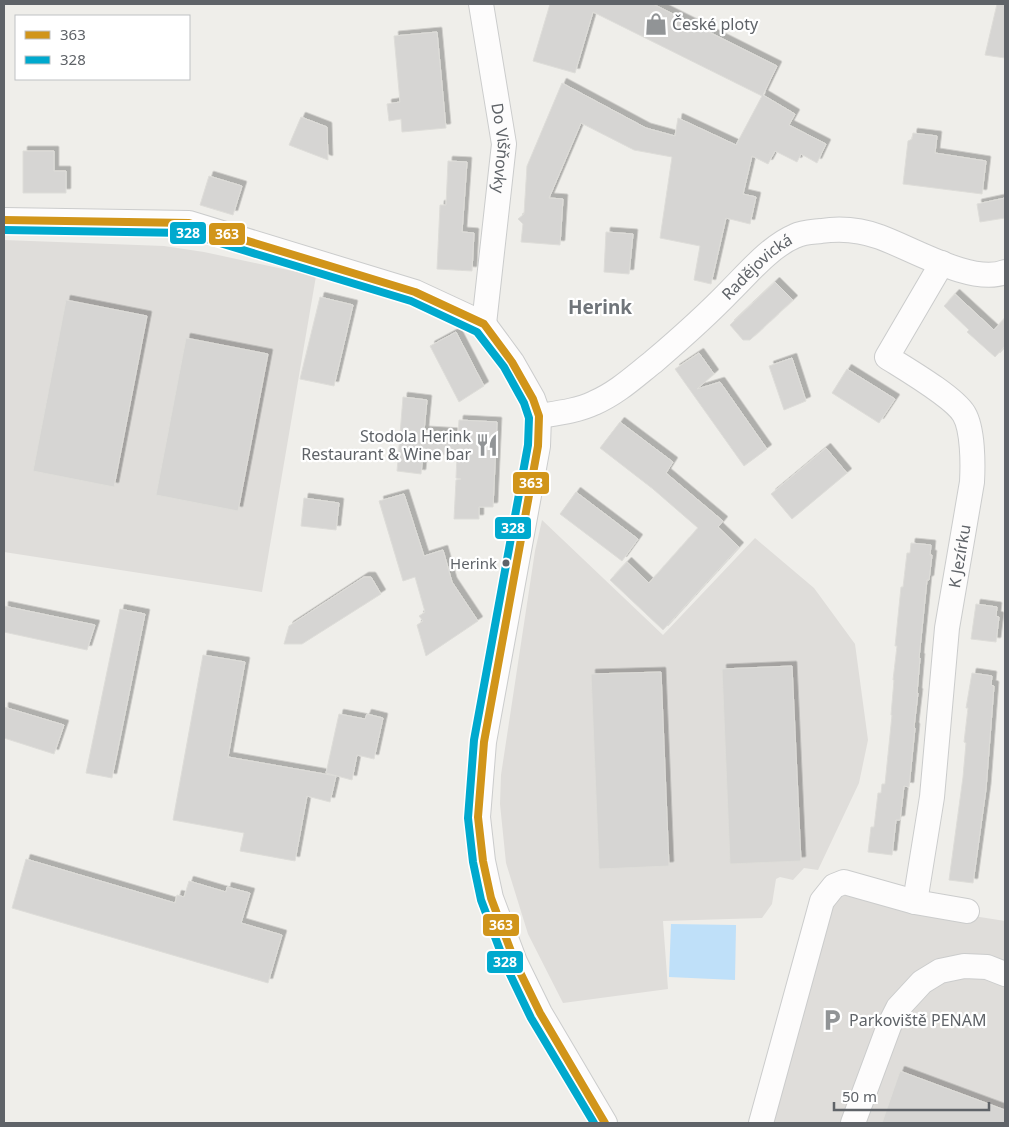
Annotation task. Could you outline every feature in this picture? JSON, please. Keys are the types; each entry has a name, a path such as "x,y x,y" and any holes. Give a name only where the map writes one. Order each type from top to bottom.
{"street":[{"name":"Do Višňovky","path":"482,4 504,144 484,324"},
{"path":"4,220 189,224 415,292 484,324 512,362 533,399 539,416 537,455 484,742 478,817 483,861 491,898 515,962 540,1014 605,1123"},
{"name":"Radějovická","path":"539,416 567,412 593,404 612,394 698,324 756,265 794,236 829,230 864,232 879,236 966,273 978,276 1004,275"},
{"name":"K Jezírku","path":"915,902 932,797 947,628 972,482 973,461 968,423 959,407 888,357 942,263"},
{"path":"761,1123 822,901 834,886 844,882 915,902 967,911"},
{"path":"853,1123 889,1026 898,1008 922,982 940,971 964,966 987,967 1005,974"}],"shaded area":[{"path":"4,240 164,246 204,252 316,276 262,592 4,552"},
{"path":"542,520 663,635 755,538 814,588 855,644 868,740 859,783 818,870 804,868 793,880 780,877 776,879 772,904 762,918 663,921 668,989 563,1003 528,934 506,863 500,804 501,775 535,551"},
{"path":"835,894 1005,921 1005,1123 766,1123"}],"water":[{"path":"671,924 736,925 735,980 669,977"}],"building":[{"path":"550,4 653,4 777,66 763,95 795,114 789,125 826,144 817,163 801,154 797,162 775,151 768,164 752,156 743,194 756,197 750,224 726,218 711,284 694,280 700,246 660,238 672,157 634,150 581,123 549,198 563,199 560,245 521,242 523,224 518,219 524,214 527,166 562,83 646,128 675,136 678,118 736,145 762,96 593,12 575,73 533,61"},
{"path":"997,4 1005,4 1005,58 985,55"},
{"path":"437,32 446,128 402,132 401,119 389,121 387,104 400,102 394,36"},
{"path":"301,117 327,127 328,160 289,145"},
{"path":"913,133 937,136 935,153 986,161 982,194 903,184 908,141 912,139"},
{"path":"23,151 54,151 54,171 66,171 66,193 23,193"},
{"path":"448,161 467,162 462,232 474,233 472,271 437,269 440,205 446,205"},
{"path":"209,176 242,186 233,215 200,205"},
{"path":"1005,198 1005,218 980,222 977,204"},
{"path":"606,232 633,234 629,274 604,272"},
{"path":"775,282 793,300 750,340 743,340 730,325"},
{"path":"955,294 994,330 1005,318 1005,346 995,357 967,332 969,330 944,306"},
{"path":"320,297 353,305 334,386 300,379"},
{"path":"66,300 147,316 114,487 33,471"},
{"path":"456,332 484,386 459,402 430,346"},
{"path":"186,338 268,354 238,511 156,495"},
{"path":"699,353 714,374 697,389 720,382 767,449 744,466 675,369"},
{"path":"792,358 806,401 784,410 769,366"},
{"path":"847,369 895,399 879,423 832,393"},
{"path":"403,397 427,400 424,431 458,433 459,420 497,422 493,507 479,507 479,519 454,519 456,480 461,479 456,478 457,455 423,454 421,474 397,471"},
{"path":"620,422 673,462 666,473 723,521 718,527 739,547 663,630 610,580 627,562 649,583 698,528 653,489 600,448"},
{"path":"826,448 847,473 792,519 771,494"},
{"path":"576,492 638,539 622,561 560,514"},
{"path":"404,494 424,556 443,550 452,582 478,621 426,656 417,625 423,621 419,616 425,612 415,577 403,581 379,501"},
{"path":"304,498 339,503 336,530 301,526"},
{"path":"911,543 931,545 930,555 932,555 929,580 927,580 919,658 918,693 909,787 904,786 900,820 896,820 892,855 868,852 871,827 874,827 878,793 881,793 882,784 885,784 901,587 903,587 907,553 910,553"},
{"path":"364,577 371,577 381,594 302,644 284,644 289,626"},
{"path":"976,604 997,607 996,616 999,617 996,642 971,639"},
{"path":"4,606 95,625 87,650 4,632"},
{"path":"120,609 145,614 112,778 86,773"},
{"path":"203,655 245,662 228,757 336,776 330,802 307,796 295,861 240,851 244,833 173,820"},
{"path":"792,666 801,861 730,864 722,669"},
{"path":"661,672 669,866 599,869 591,674"},
{"path":"972,673 992,676 991,685 994,686 986,789 973,883 949,880 963,777 966,743 964,742 968,708 966,708"},
{"path":"4,707 64,725 54,754 4,738"},
{"path":"339,714 365,719 367,714 383,718 374,759 357,755 352,780 326,773"},
{"path":"26,859 175,903 177,895 184,897 189,881 226,892 227,887 250,893 241,923 282,935 268,983 12,908"},
{"path":"900,1071 1005,1110 1005,1123 882,1123"}],"transit line":[{"name":"363","path":"4,220 189,223 415,292 484,324 512,362 533,399 539,416 538,446 484,742 478,817 483,861 491,898 515,962 540,1013 605,1123"},
{"name":"328","path":"4,230 187,233 411,301 477,332 504,367 524,403 529,418 528,445 474,740 468,818 473,862 481,900 506,966 531,1018 594,1123"}],"place":[{"name":"České ploty","path":"656,24"},
{"name":"Stodola Herink Restaurant & Wine bar","path":"487,445"},
{"name":"Herink","path":"506,563"},
{"name":"Parkoviště PENAM","path":"832,1020"}],"district":[{"name":"Herink","path":"600,307"}]}
